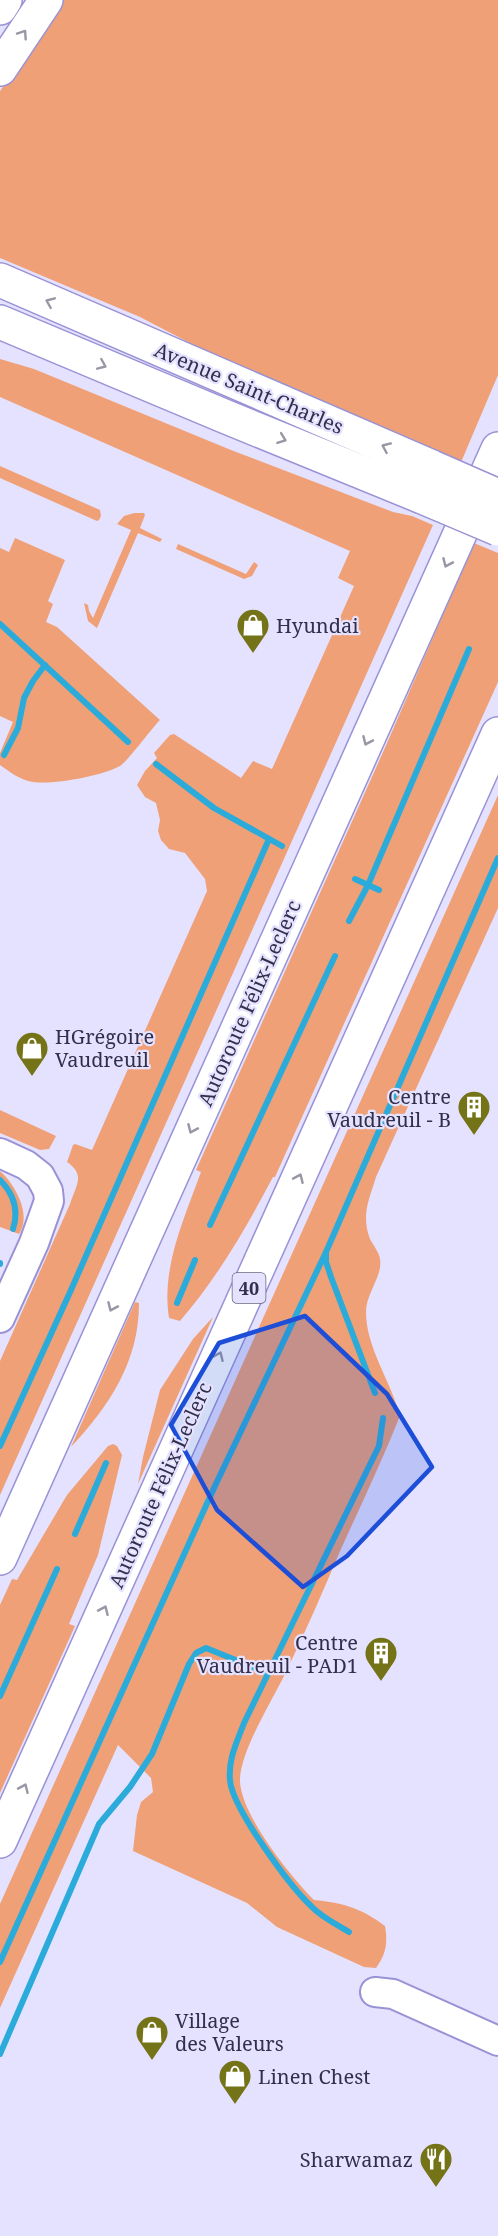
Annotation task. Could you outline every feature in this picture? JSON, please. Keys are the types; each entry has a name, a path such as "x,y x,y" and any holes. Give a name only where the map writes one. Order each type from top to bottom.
{"main road":[{"path":"0,8 5,0"},
{"path":"0,69 46,0"},
{"name":"Avenue Saint-Charles","path":"0,280 426,482 498,529"},
{"name":"Avenue Saint-Charles","path":"0,322 224,416 426,482 498,496"},
{"name":"Autoroute Félix-Leclerc","path":"0,1558 498,449"},
{"name":"Autoroute Félix-Leclerc","path":"0,1841 498,734"}],"street":[{"path":"0,1153 40,1176 48,1191 49,1201 34,1243 0,1318"},
{"path":"375,1992 393,1994 498,2041"}],"highlighted area":[{"path":"305,1316 387,1394 432,1467 347,1556 303,1587 217,1510 171,1425 219,1343"}],"shaded area":[{"path":"63,0 498,0 498,375 459,467 238,368 140,317 0,258 0,91"},
{"path":"0,359 34,369 231,450 433,525 0,1495 0,1361 77,1186 76,1171 67,1162 75,1144 92,1150 207,891 205,879 185,853 169,849 161,840 156,803 145,797 137,785 145,771 157,758 154,753 170,735 174,734 241,778 253,761 272,769 354,586 338,578 350,551 0,397"},
{"path":"0,466 100,510 99,520 0,478"},
{"path":"134,513 145,515 140,528 162,539 160,542 138,533 97,628 88,621 84,603 88,605 93,618 131,530 117,524 124,516"},
{"path":"15,538 65,560 48,601 53,604 46,622 57,627 160,720 123,763 112,770 77,779 42,783 24,779 0,765 0,753 13,722 0,716 0,548 9,552"},
{"path":"474,543 498,553 498,682 275,1177 207,1287 180,1321 169,1318 167,1299 171,1262 181,1226 201,1172 196,1170"},
{"path":"178,544 246,574 254,562 258,565 252,576 244,579 176,549"},
{"path":"498,795 498,908 376,1177 367,1208 367,1230 379,1256 380,1265 367,1305 367,1325 374,1351 400,1416 300,1643 250,1742 241,1770 240,1782 249,1811 281,1861 314,1900 352,1907 385,1926 386,1943 382,1958 376,1968 364,1967 277,1927 247,1903 133,1851 137,1815 141,1802 153,1792 151,1778 118,1745 0,2008 0,1904"},
{"path":"0,1110 56,1136 49,1149 40,1150 0,1133"},
{"path":"0,1171 16,1192 23,1209 23,1226 19,1234 0,1227"},
{"path":"135,1302 139,1303 138,1324 128,1364 98,1416 71,1447"},
{"path":"213,1317 138,1484 160,1390 193,1339"},
{"path":"113,1444 117,1446 122,1455 98,1555 69,1624 75,1626 0,1793 0,1605 12,1579 17,1580 67,1495 108,1446"}],"waterway":[{"path":"0,624 128,742"},
{"path":"349,921 368,885 469,649"},
{"path":"4,755 18,728 24,698 45,665"},
{"path":"156,764 214,808 282,846"},
{"path":"0,1446 269,839"},
{"path":"375,1393 331,1277 326,1262 326,1252 498,858"},
{"path":"355,879 379,890"},
{"path":"210,1225 335,956"},
{"path":"0,1180 9,1191 14,1203 13,1229"},
{"path":"0,1962 214,1488 326,1252"},
{"path":"177,1303 195,1260"},
{"path":"349,1932 315,1910 263,1846 233,1793 230,1765 244,1723 379,1446 383,1418"},
{"path":"75,1534 106,1463"},
{"path":"0,1696 57,1569"},
{"path":"0,2054 99,1824 130,1787 152,1754 189,1664 196,1653 206,1648 268,1673"}],"place":[{"name":"Hyundai","path":"253,654"},
{"name":"HGrégoire Vaudreuil","path":"32,1077"},
{"name":"Centre Vaudreuil - B","path":"474,1136"},
{"name":"Centre Vaudreuil - PAD1","path":"381,1682"},
{"name":"Village des Valeurs","path":"152,2061"},
{"name":"Linen Chest","path":"235,2105"},
{"name":"Sharwamaz","path":"436,2188"}]}
